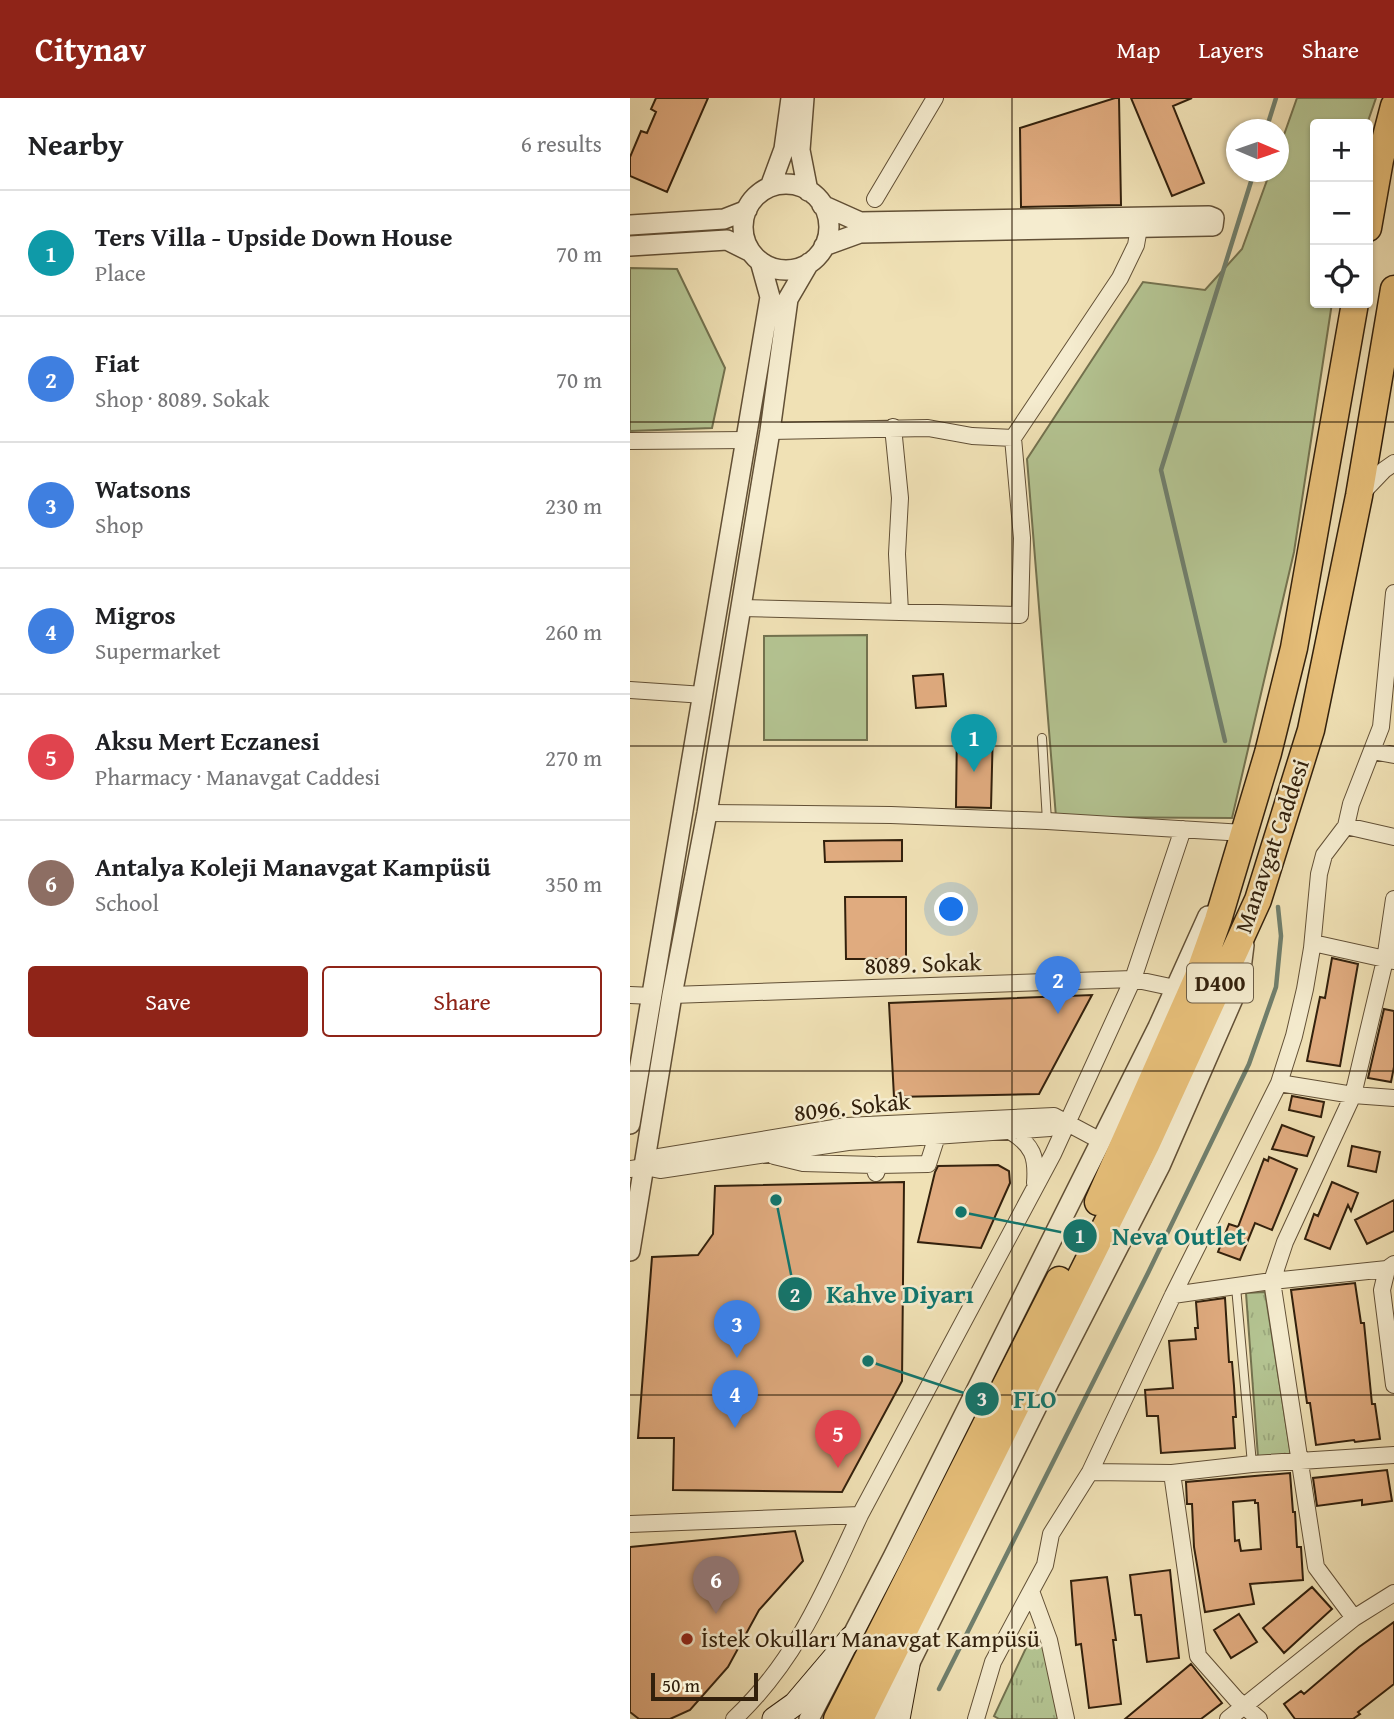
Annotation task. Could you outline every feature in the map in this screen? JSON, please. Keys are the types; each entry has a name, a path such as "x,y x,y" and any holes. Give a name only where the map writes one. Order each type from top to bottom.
{"highway":[{"path":"1373,200 1394,106"},
{"name":"Manavgat Caddesi","path":"896,1623 1146,1145 1247,926 1311,730 1359,496 1394,289"},
{"name":"Manavgat Caddesi","path":"896,1623 1090,1220 1197,979 1244,833 1294,648 1354,308"},
{"name":"D400","path":"837,1719 896,1623"},
{"name":"D400","path":"860,1719 896,1623"}],"main road":[{"path":"774,1719 795,1704 851,1638"},
{"path":"898,1719 908,1665"}],"street":[{"path":"770,187 784,149 791,98"},
{"path":"804,98 800,150 808,191"},
{"path":"875,199 935,98"},
{"path":"630,246 727,240 756,256 778,270 791,270 815,259 828,236 828,222 816,196 789,184 770,187 761,192 750,202 744,216 743,231 747,246 756,256 770,297 704,695 637,1168 630,1251"},
{"path":"822,205 860,222 1209,215 1214,221 1213,226 860,233 824,246"},
{"path":"630,225 724,219 747,209"},
{"path":"740,608 1020,615 1022,538 1013,438 1120,278 1136,245 1139,228"},
{"path":"630,1124 707,813 770,430 788,299 808,263"},
{"path":"1382,362 1394,387"},
{"path":"893,427 900,498 897,554 900,612"},
{"path":"770,430 928,428 972,436 1013,438"},
{"path":"630,441 747,440"},
{"path":"1359,496 1394,463"},
{"path":"976,1719 992,1662 1045,1565 1051,1534 1090,1472 1173,1295 1279,1083 1294,1036 1313,943 1319,874 1324,855 1346,826 1381,727 1394,593"},
{"path":"630,690 704,695"},
{"path":"1372,751 1394,755"},
{"path":"707,813 891,815 1244,833"},
{"path":"1346,826 1394,837"},
{"path":"734,1719 756,1698 789,1655 825,1590 860,1515 1035,1188 1133,979 1183,830"},
{"path":"809,1719 1101,1141 1207,917 1230,879"},
{"path":"1354,1618 1315,1567 1272,1281 1285,1242 1353,1096 1390,960 1394,899"},
{"path":"882,1719 1160,1166 1238,985 1247,926"},
{"path":"1313,943 1390,960"},
{"name":"8089. Sokak","path":"630,995 1133,979 1175,988"},
{"path":"1279,1083 1353,1096 1394,1098"},
{"name":"8096. Sokak","path":"637,1168 659,1157 846,1126 1054,1116 1101,1141"},
{"name":"8096. Sokak","path":"637,1168 660,1170 848,1142 1050,1128 1066,1123"},
{"path":"1010,1131 1025,1140 1037,1163 1035,1188"},
{"path":"765,1154 803,1163 874,1164 876,1173 879,1165 928,1164 937,1136"},
{"path":"1173,1295 1390,1267 1382,1290 1394,1385"},
{"path":"1090,1472 1172,1473 1252,1464 1394,1455"},
{"path":"1172,1473 1198,1656 1243,1706 1259,1719"},
{"path":"630,1524 860,1515"},
{"path":"1031,1591 1049,1640 1066,1719"},
{"path":"1228,1719 1354,1618 1394,1593"}],"lane":[{"path":"1042,738 1047,821"},
{"path":"1236,1287 1252,1464"}],"green space":[{"path":"1297,98 1376,98 1369,119 1310,119 1310,308 1331,308 1294,552 1232,818 1056,817 1027,459 1143,282 1205,290 1242,249 1266,182 1289,182 1289,121"},
{"path":"630,268 677,269 725,368 712,428 630,431"},
{"path":"867,635 867,740 764,740 764,636"},
{"path":"1265,1292 1291,1455 1258,1457 1246,1293"},
{"path":"1042,1614 1062,1719 999,1719 994,1716"}],"building":[{"path":"656,98 708,98 667,192 630,176 630,157 641,131 647,133 656,112 651,109"},
{"path":"1119,98 1121,205 1021,207 1020,128"},
{"path":"1131,98 1192,98 1173,106 1204,183 1172,196"},
{"path":"943,674 946,706 916,708 913,676"},
{"path":"957,726 993,727 991,808 956,807"},
{"path":"902,840 902,861 825,862 824,841"},
{"path":"845,897 906,897 906,959 846,959"},
{"path":"1332,958 1358,964 1340,1066 1307,1061 1320,997 1325,998"},
{"path":"1092,995 1039,1094 894,1097 889,1003"},
{"path":"1384,1009 1394,1011 1394,1067 1391,1082 1368,1078"},
{"path":"1292,1096 1324,1102 1321,1117 1289,1110"},
{"path":"1282,1125 1314,1137 1307,1156 1272,1149"},
{"path":"1352,1146 1380,1152 1376,1172 1348,1166"},
{"path":"1269,1157 1297,1169 1272,1230 1255,1223 1240,1260 1218,1252 1229,1224 1238,1227 1264,1159 1268,1161"},
{"path":"998,1165 1009,1171 1010,1183 981,1248 918,1242 938,1166"},
{"path":"904,1182 902,1381 842,1492 673,1490 674,1438 638,1438 652,1257 698,1255 713,1234 715,1186"},
{"path":"1332,1182 1358,1193 1351,1211 1348,1205 1330,1249 1305,1239 1314,1214 1318,1216"},
{"path":"1394,1200 1394,1231 1367,1244 1355,1220"},
{"path":"1355,1283 1361,1323 1364,1323 1372,1404 1375,1404 1380,1439 1316,1445 1310,1403 1307,1403 1291,1290"},
{"path":"1225,1298 1229,1362 1232,1362 1234,1386 1235,1448 1161,1453 1158,1416 1147,1416 1145,1390 1173,1388 1169,1341 1196,1339 1196,1302"},
{"path":"1387,1470 1392,1501 1362,1505 1362,1500 1317,1506 1313,1478"},
{"path":"1290,1473 1303,1580 1250,1584 1254,1604 1205,1612 1194,1547 1192,1504 1187,1504 1186,1482","holes":["1255,1500 1255,1503 1258,1503 1261,1549 1241,1551 1239,1540 1235,1541 1233,1502"]},
{"name":"İstek Okulları Manavgat Kampüsü","path":"795,1531 803,1561 759,1610 728,1667 690,1710 670,1719 639,1719 630,1712 630,1547"},
{"path":"1170,1570 1179,1658 1147,1662 1141,1615 1135,1615 1130,1575"},
{"path":"1107,1577 1121,1704 1089,1708 1081,1644 1076,1645 1071,1581"},
{"path":"1312,1587 1332,1609 1284,1653 1263,1628"},
{"path":"1239,1614 1257,1642 1231,1658 1214,1630"},
{"path":"1394,1622 1394,1684 1353,1719 1295,1719 1284,1704 1301,1691 1304,1694 1359,1647"},
{"path":"1191,1664 1222,1703 1201,1719 1125,1719"}],"waterway":[{"path":"1269,119 1276,98"},
{"path":"1225,741 1161,470 1251,182"},
{"path":"939,1689 1148,1273 1249,1064 1276,987 1281,936 1278,907"}],"place":[{"name":"Ters Villa - Upside Down House","path":"974,772"},
{"name":"Fiat","path":"1058,1014"},
{"name":"Kahve Diyarı","path":"776,1200"},
{"name":"Neva Outlet","path":"961,1212"},
{"name":"Watsons","path":"737,1358"},
{"name":"FLO","path":"868,1361"},
{"name":"Migros","path":"735,1428"},
{"name":"Aksu Mert Eczanesi","path":"838,1468"},
{"name":"Antalya Koleji Manavgat Kampüsü","path":"716,1614"},
{"name":"İstek Okulları Manavgat Kampüsü","path":"687,1639"}]}
